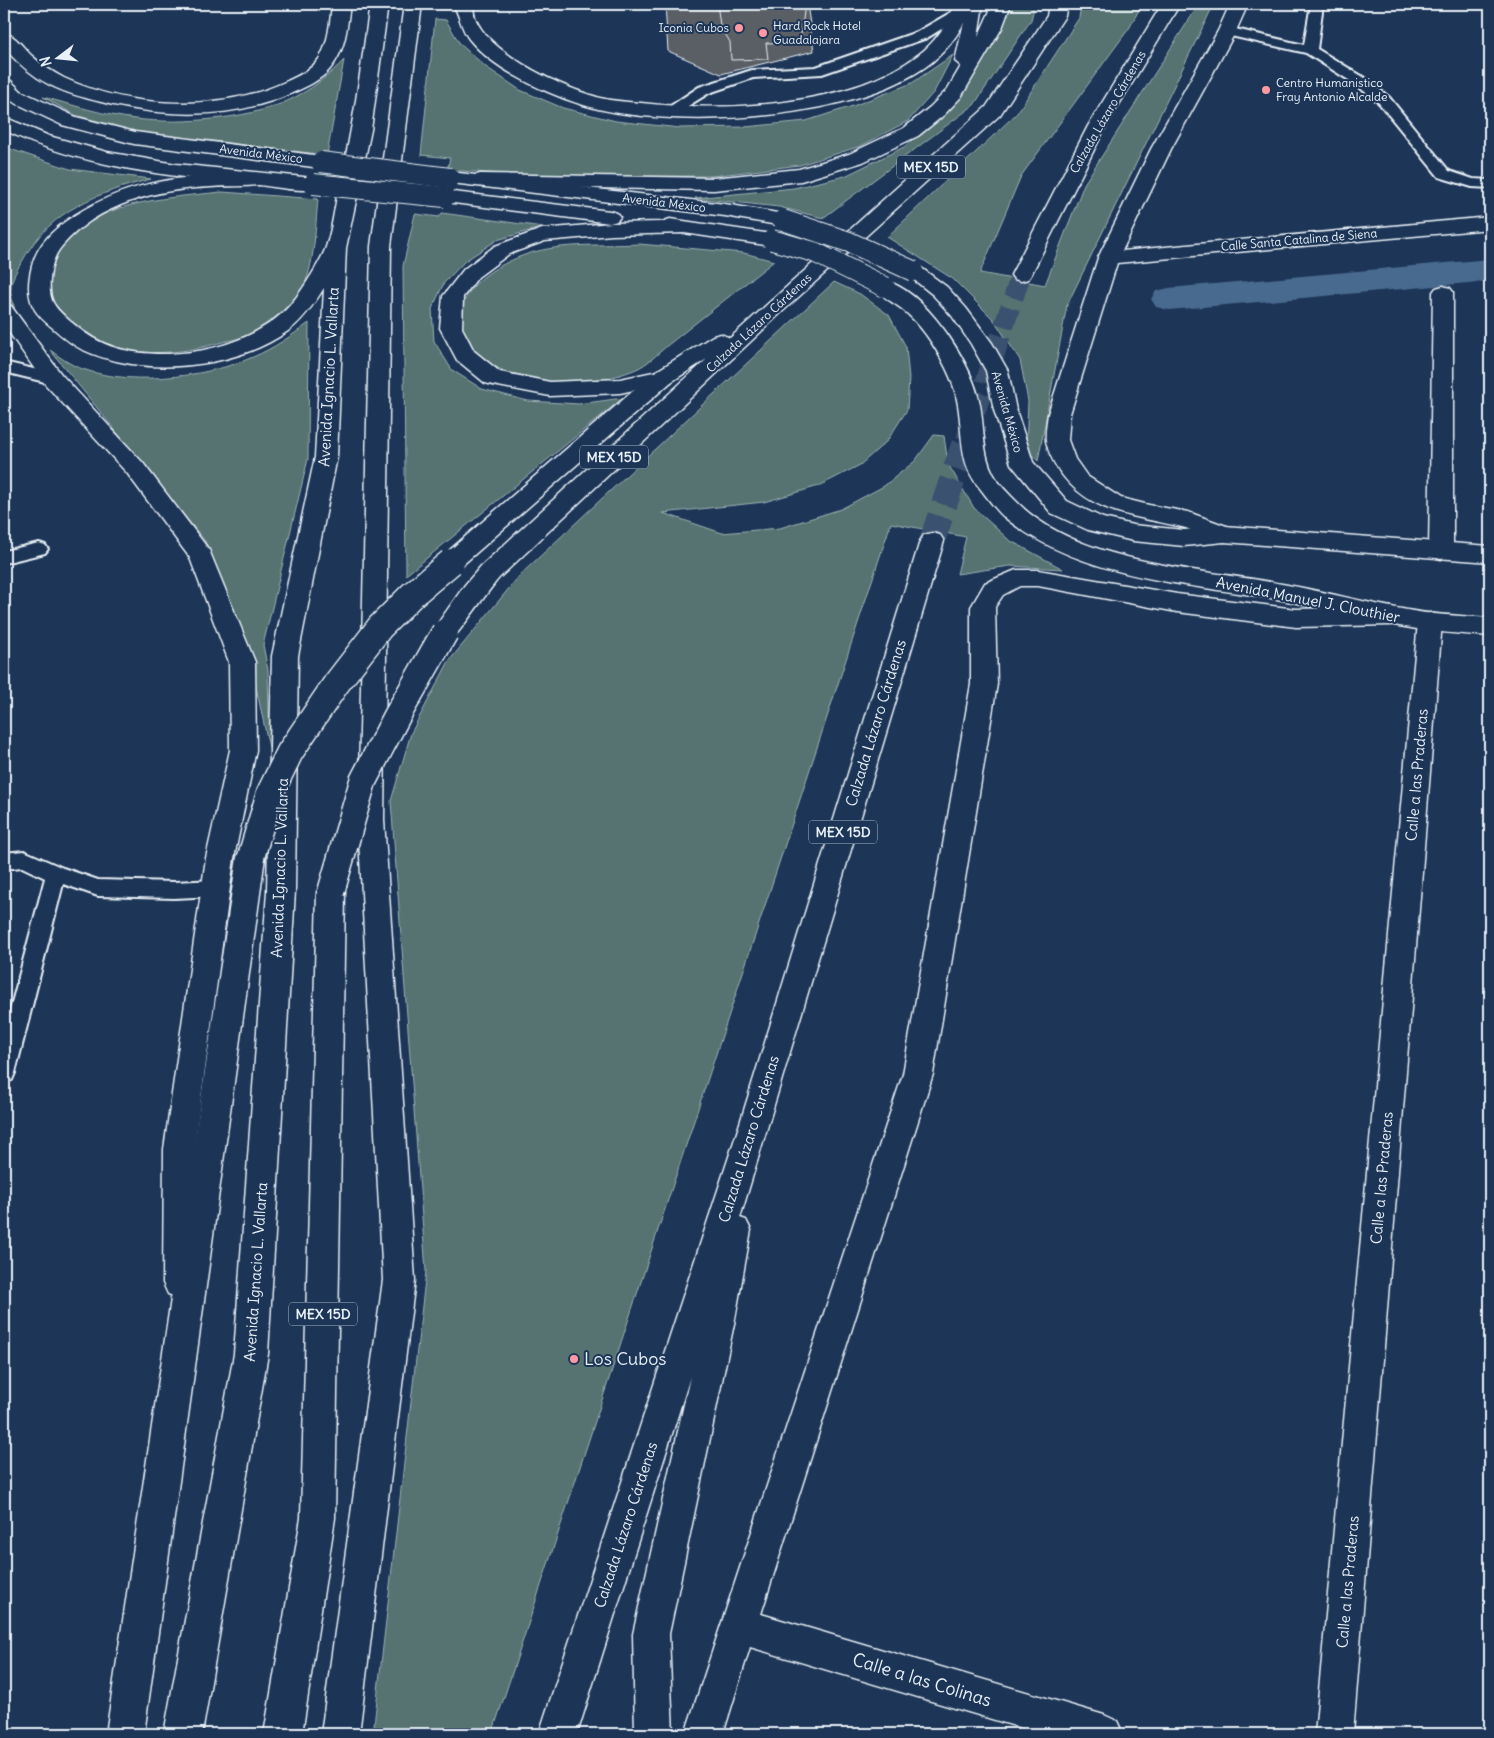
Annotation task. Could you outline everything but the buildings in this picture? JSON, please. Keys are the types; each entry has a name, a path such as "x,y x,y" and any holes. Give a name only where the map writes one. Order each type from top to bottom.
{"main road":[{"path":"4,38 22,57 50,78 73,88 141,105 173,109 204,109 228,106 271,96 298,84 318,70 328,60 332,52 341,4"},
{"name":"Avenida Ignacio L. Vallarta","path":"184,1734 251,1354 281,891 285,656 326,457 336,248 362,130 379,4"},
{"path":"340,1734 399,1280 371,820 381,246 413,4"},
{"path":"480,180 714,184 801,175 856,158 911,132 937,112 954,93 993,28 1002,4"},
{"name":"Calzada Lázaro Cárdenas","path":"283,1734 318,1518 331,892 363,780 445,632 468,598 490,572 776,307 993,112 1056,16 1058,4"},
{"name":"Calzada Lázaro Cárdenas","path":"1021,275 1097,126 1171,4"},
{"path":"1239,4 1227,31 1162,149 1108,258 1059,414 1057,440 1064,460 1079,482 1113,503 1149,513 1188,520 1224,534 1490,554"},
{"path":"465,6 476,35 506,61 542,82 592,102 652,111 709,112 772,108 834,98 882,83 917,65 944,42 966,6"},
{"path":"954,93 967,52 973,22 966,6"},
{"name":"Avenida México","path":"4,85 14,95 69,121 134,138 725,210 783,220 820,230 880,255 913,272 940,291 959,312 982,343 997,371 1005,410 1022,464 1059,507 1096,524 1134,533 1184,538 1224,534"},
{"name":"Avenida México","path":"4,122 41,140 113,160 260,179 446,197 689,227 772,240 814,252 885,287 909,305 933,328 949,353 967,395 973,451 984,480 1008,509 1041,534 1098,557"},
{"path":"260,179 174,183 133,192 96,208 58,236 42,260 38,283 44,309 88,345 122,357 170,360 220,354 253,343 281,326 302,307 336,248"},
{"name":"Calle Santa Catalina de Siena","path":"1108,258 1490,223"},
{"path":"663,377 620,386 550,389 493,378 465,355 451,328 453,296 471,273 502,250 542,235 612,229 689,227"},
{"path":"1441,551 1443,292"},
{"path":"125,1734 251,857 274,785 290,752 336,684 380,627 412,594 663,377 776,307"},
{"path":"4,310 53,379 135,468 201,556 242,662 243,750 220,858 179,1149 179,1359"},
{"name":"Calzada Lázaro Cárdenas","path":"558,1734 755,1123 932,541"},
{"name":"Avenida Manuel J. Clouthier","path":"1098,557 1170,575 1267,589 1325,600 1391,616 1430,622 1490,627"},
{"path":"704,1734 918,1074 984,684 983,607 994,589 1016,578 1038,578 1178,603 1296,618 1391,616"},
{"name":"Calle a las Praderas","path":"1334,1734 1430,622"},
{"path":"654,1734 651,1634 719,1320 755,1123"},
{"name":"Calle a las Colinas","path":"740,1626 1104,1734"}],"lane":[{"path":"1310,50 1317,4"},
{"path":"670,111 704,90 752,74 817,71 922,35 966,6"},
{"path":"1227,31 1310,50 1360,81 1384,100 1444,174 1472,183 1490,184"},
{"path":"4,367 53,379"},
{"path":"4,557 38,549"},
{"path":"4,861 24,859 56,874 98,888 174,890 216,888"},
{"path":"4,1073 56,874"}],"green space":[{"path":"1010,4 1035,4 1031,20 974,105 823,218 779,207 695,198 794,188 845,176 904,147 942,115 1000,33"},
{"path":"1081,4 1142,4 1130,27 1021,176 980,273 1045,285 1084,184 1199,4 1214,4 1067,305 1038,461 1026,449 1028,401 1020,360 994,320 953,279 887,237 1017,113 1079,18"},
{"path":"435,19 446,20 460,44 486,67 520,90 563,108 616,121 680,128 745,127 806,121 853,106 912,83 953,55 934,92 908,121 861,146 800,165 712,176 547,177 447,170 450,158 421,155"},
{"path":"344,60 327,155 141,133 75,115 43,97 135,119 174,121 219,118 263,110 282,103 317,84"},
{"path":"4,147 70,169 151,179 95,197 62,216 47,228 34,242 13,277 11,291 15,311 4,287"},
{"path":"222,192 318,199 311,264 303,288 297,298 272,319 242,337 188,350 145,352 117,349 92,342 71,328 53,310 47,291 47,277 51,263 67,239 78,229 103,214 132,205 162,199"},
{"path":"442,213 543,227 497,240 465,261 444,283 432,309 434,341 452,370 482,389 528,401 579,404 623,398 406,575 403,266 415,214 439,217"},
{"path":"639,244 744,253 774,261 649,361 639,368 619,375 589,382 573,383 557,383 527,378 512,374 488,362 469,343 461,320 462,307 468,294 478,282 497,267 533,252 548,249"},
{"path":"834,282 860,294 889,315 906,347 909,378 907,410 887,441 860,465 819,486 764,502 663,513 722,533 780,528 841,509 884,486 915,461 934,435 944,436 948,464 974,508 1009,540 1063,569 1010,566 957,574 966,537 891,523 492,1734 373,1734 426,1271 391,801 411,733 449,661 520,575"},
{"path":"309,323 308,459 263,645 268,670 270,752 247,645 205,541 50,350 73,365 93,372 115,376 139,378 188,375 234,364 253,357 268,350"}],"waterway":[{"path":"1169,299 1490,270"}],"tunnel":[{"path":"966,440 1021,275"},
{"path":"932,541 966,439"}],"place":[{"name":"Iconia Cubos","path":"739,28"},
{"name":"Hard Rock Hotel Guadalajara","path":"763,33"},
{"name":"Centro Humanistico Fray Antonio Alcalde","path":"1266,90"},
{"name":"Los Cubos","path":"574,1359"}]}
